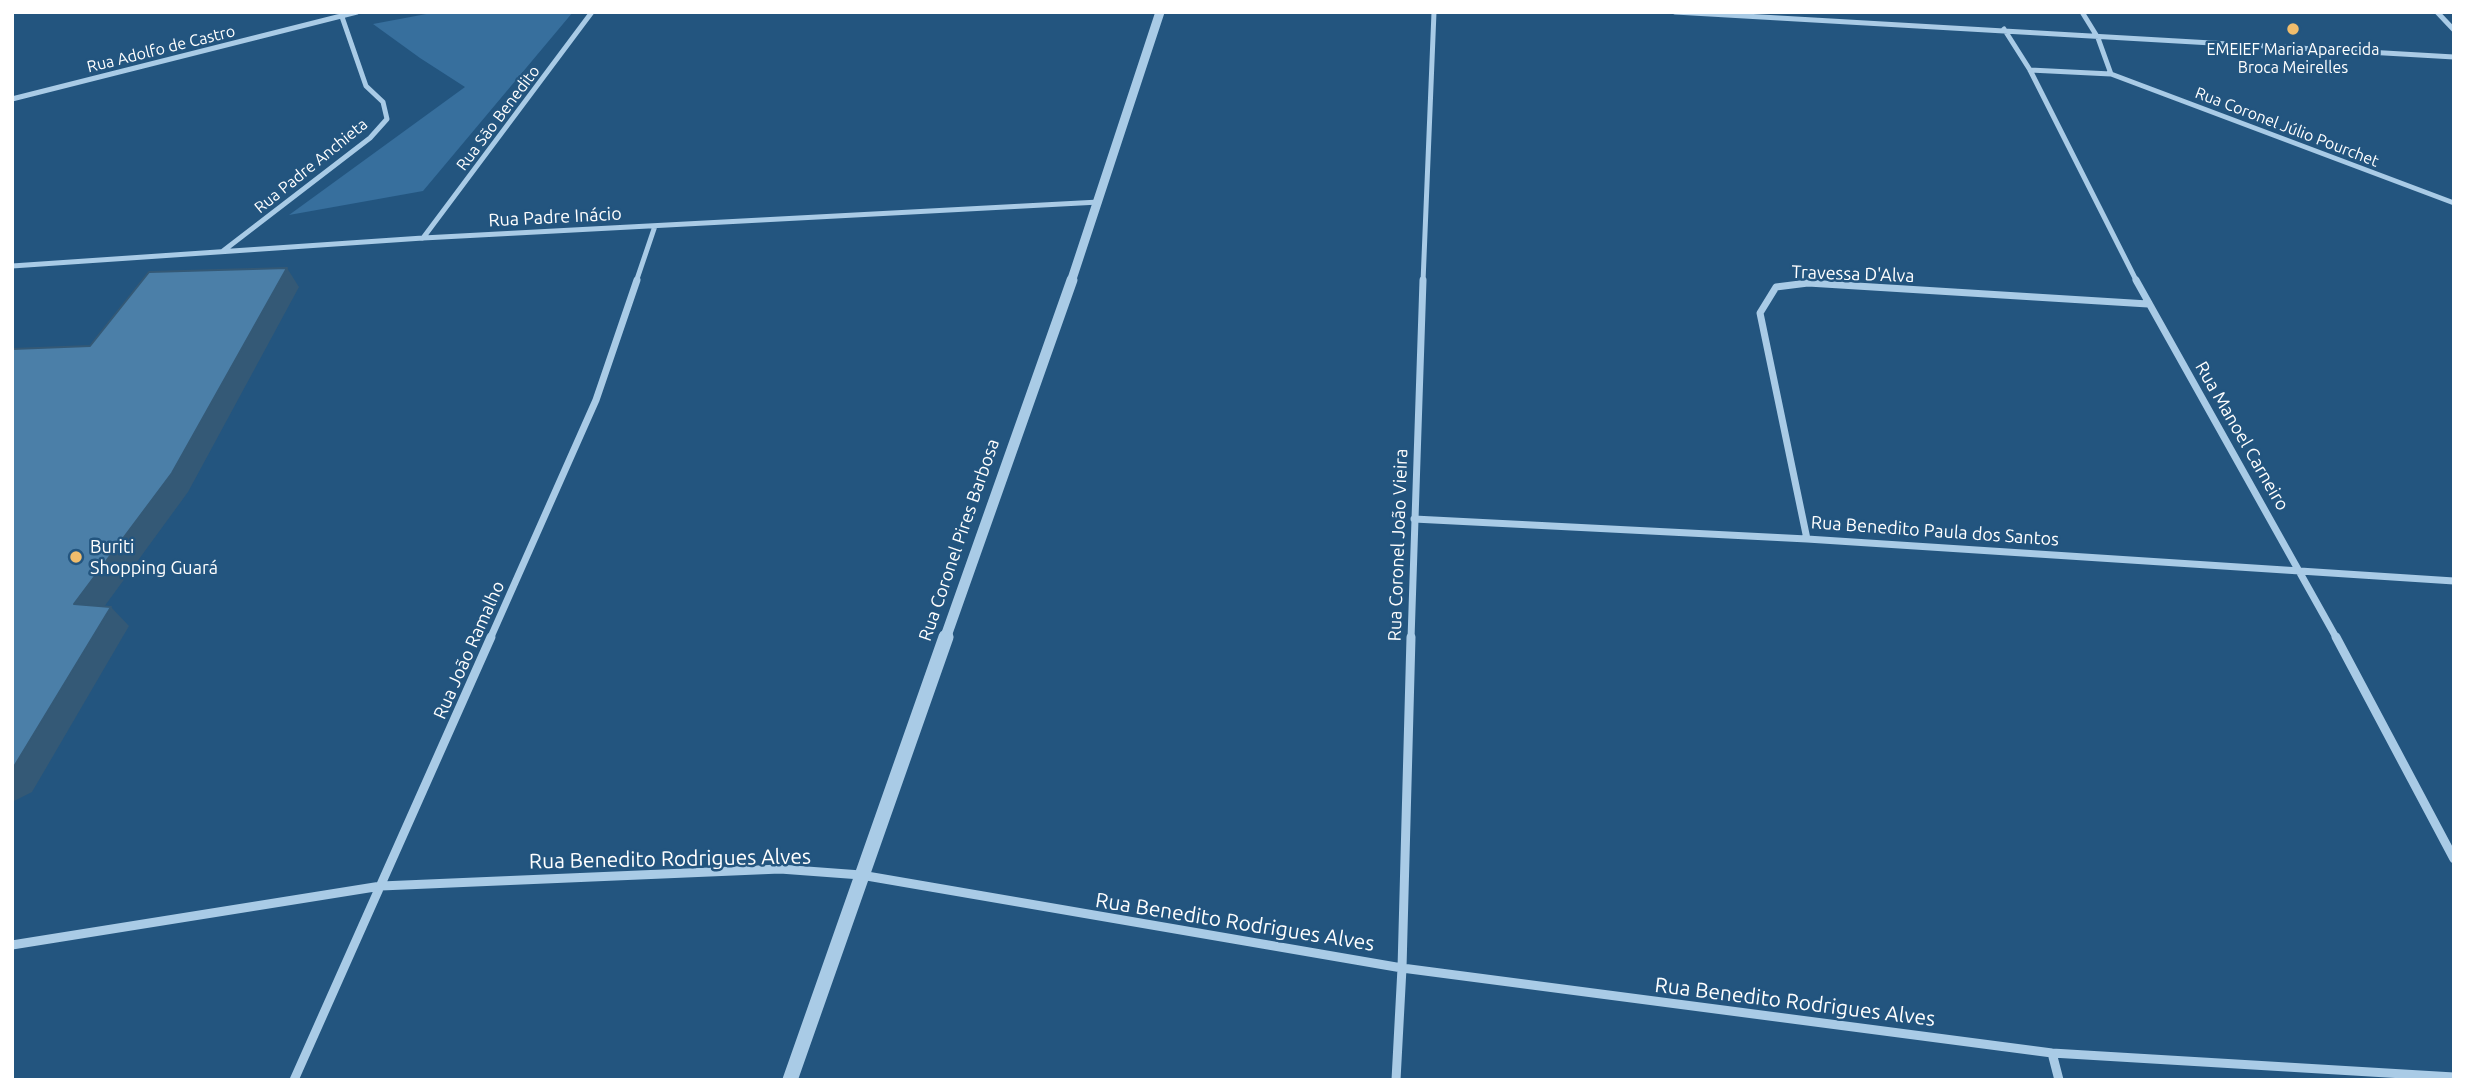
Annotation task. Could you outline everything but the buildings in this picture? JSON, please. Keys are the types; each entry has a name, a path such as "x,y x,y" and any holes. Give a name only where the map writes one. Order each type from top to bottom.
{"street":[{"name":"Rua Adolfo de Castro","path":"12,100 341,14 358,12"},
{"name":"Rua São Benedito","path":"423,238 592,12"},
{"name":"Rua Coronel Pires Barbosa","path":"790,1080 1099,202 1160,12"},
{"name":"Rua Coronel João Vieira","path":"1396,1080 1434,12"},
{"path":"1675,12 2454,57"},
{"path":"2082,12 2098,38 2111,74"},
{"path":"2437,12 2454,30"},
{"name":"Rua Padre Anchieta","path":"222,252 370,138 387,119 383,102 366,86 341,14"},
{"name":"Rua Manoel Carneiro","path":"2004,29 2030,70 2148,304 2300,569 2454,859"},
{"name":"Rua Coronel Júlio Pourchet","path":"2030,70 2111,74 2454,204"},
{"name":"Rua Padre Inácio","path":"12,266 423,238 1099,202"},
{"name":"Rua João Ramalho","path":"294,1080 596,400 655,226"},
{"name":"Travessa D'Alva","path":"1807,539 1760,313 1776,287 1808,283 2148,304"},
{"name":"Rua Benedito Paula dos Santos","path":"1414,519 1807,539 2454,581"},
{"name":"Rua Benedito Rodrigues Alves","path":"12,945 381,886 780,869 861,875 1402,968 2052,1053 2454,1077"},
{"path":"2052,1053 2059,1080"}],"shaded area":[{"path":"437,12 573,12 423,191 289,215 465,87 373,24"}],"place":[{"name":"EMEIEF Maria Aparecida Broca Meirelles","path":"2293,29"},
{"name":"Buriti Shopping Guará","path":"76,557"}]}
